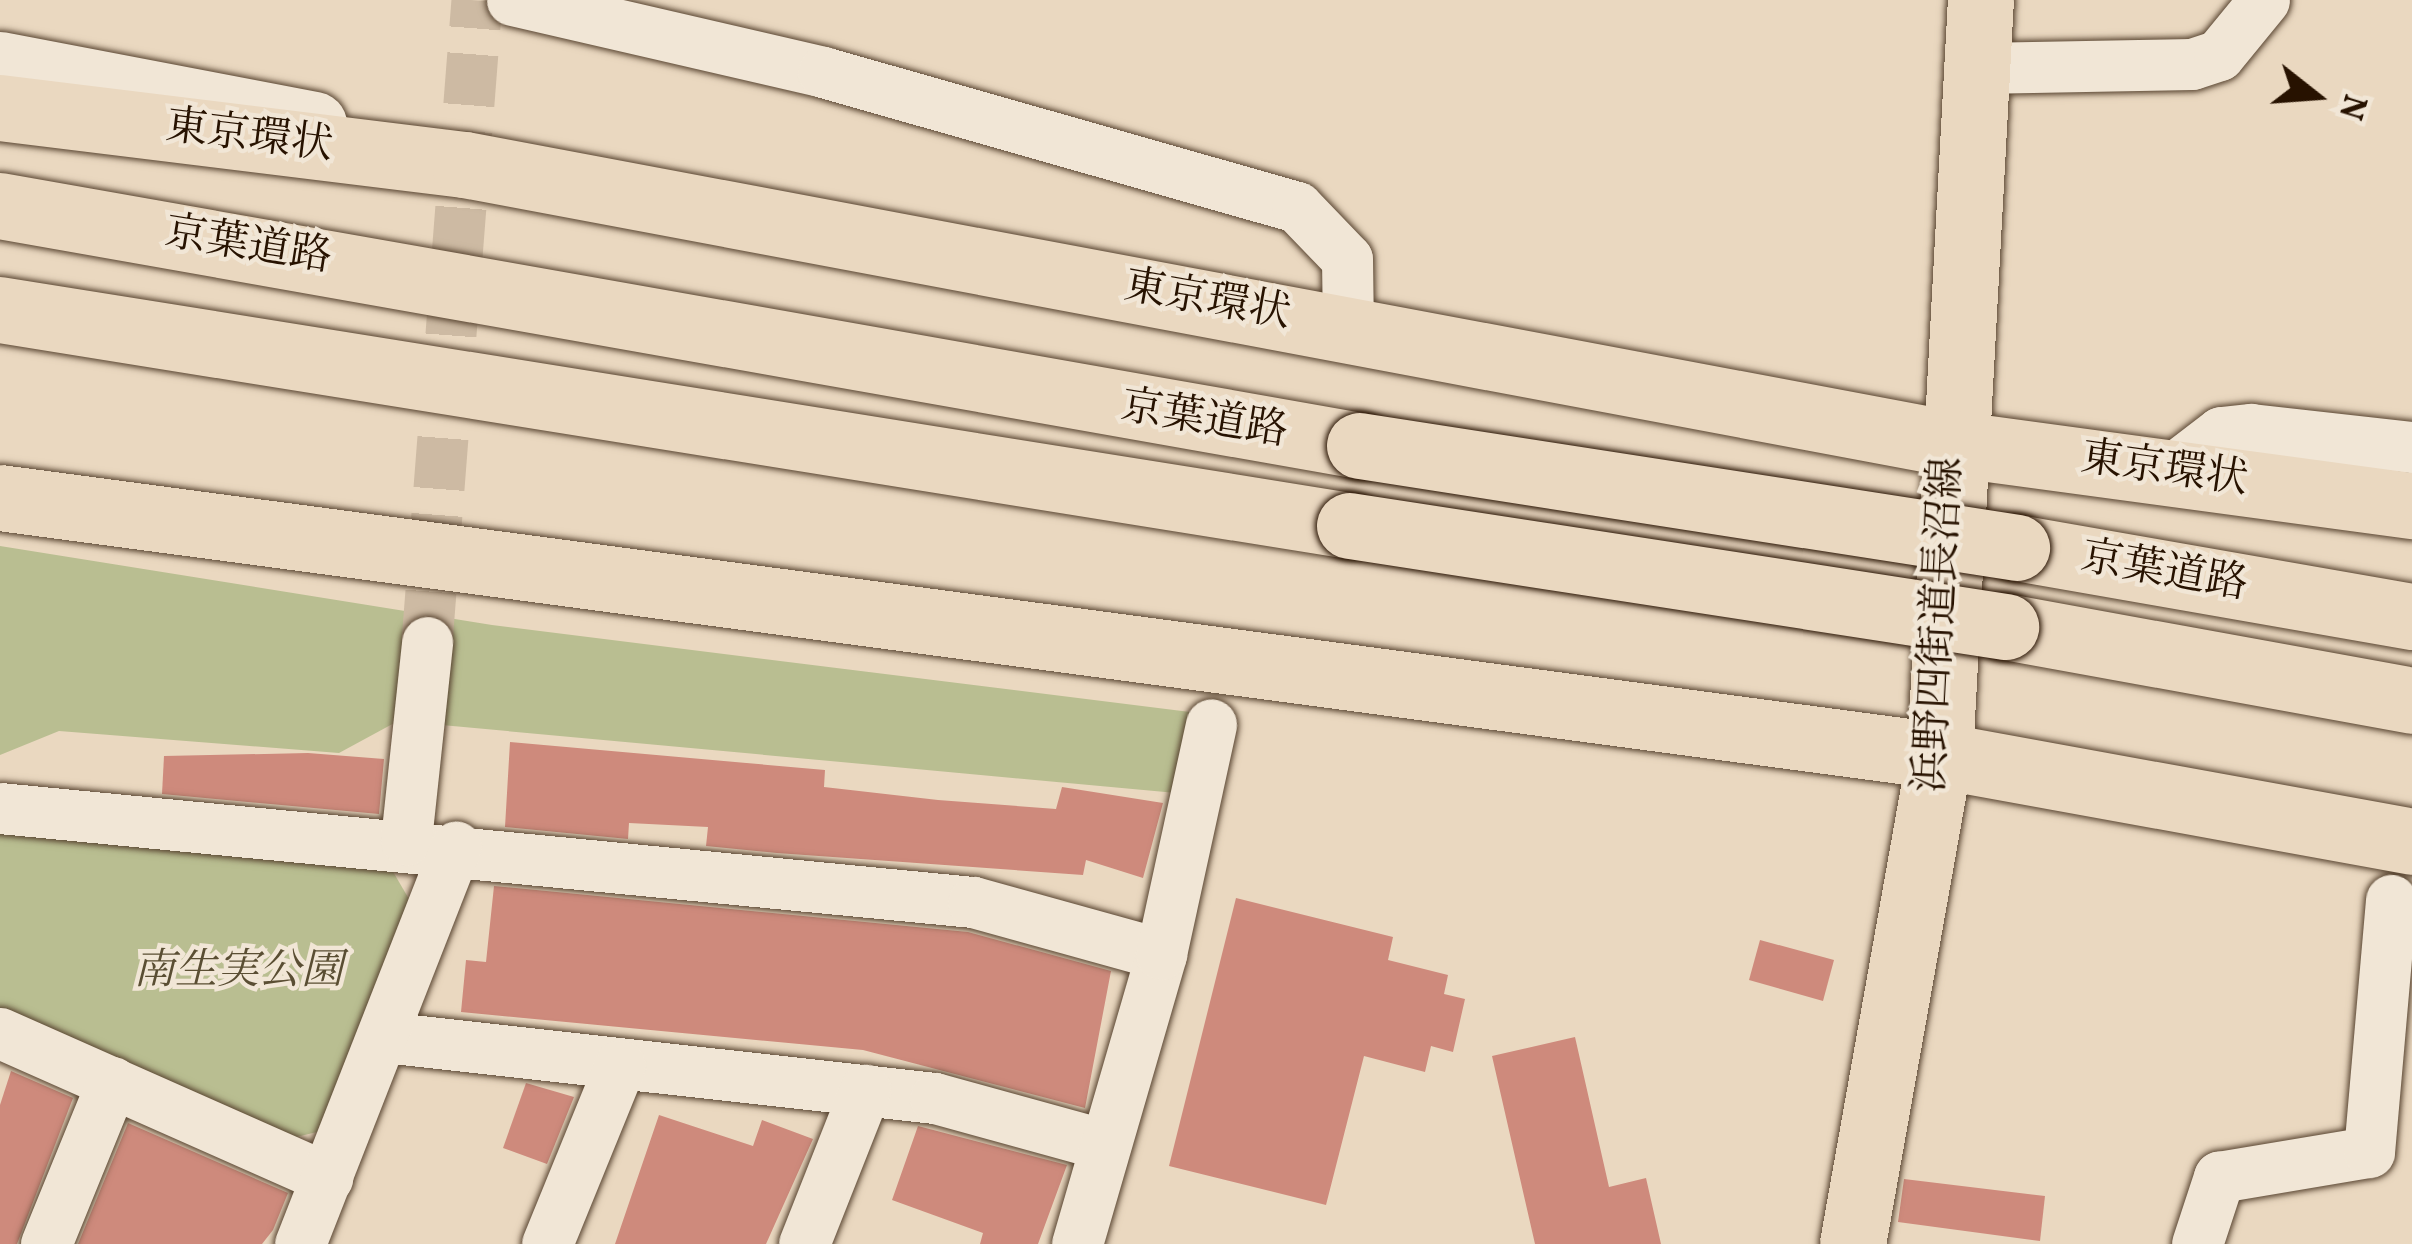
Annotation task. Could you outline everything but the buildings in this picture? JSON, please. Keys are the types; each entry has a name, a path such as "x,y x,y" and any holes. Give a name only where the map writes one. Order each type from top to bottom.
{"main road":[{"name":"浜野四街道長沼線","path":"1852,1244 1940,756 1952,443 1981,0"},
{"name":"東京環状","path":"0,108 465,165 1952,443 2412,506"},
{"name":"京葉道路","path":"0,206 1360,446 2017,548 2412,617"},
{"name":"京葉道路","path":"0,310 2006,627 2412,701"},
{"path":"0,498 1940,756 2403,871"},
{"path":"2258,590 2412,586"},
{"path":"2128,651 2229,705 2412,744"}],"street":[{"path":"512,0 824,72 1297,207 1346,259 1348,328"},
{"path":"1979,68 2192,64 2219,55 2264,0"},
{"path":"0,64 206,97 465,165"},
{"path":"2170,471 2221,432 2251,429 2412,447"},
{"path":"300,1244 384,1037 431,843 428,642"},
{"path":"1077,1244 1102,1144 1162,954 1211,724"},
{"path":"0,808 431,843 973,902 1162,954"},
{"path":"2197,1244 2219,1178 2369,1152 2403,871"},
{"path":"0,1034 327,1178"},
{"path":"384,1037 865,1090 1102,1144"},
{"path":"547,1244 620,1065"},
{"path":"46,1244 112,1082"},
{"path":"804,1244 865,1090"}],"green space":[{"path":"0,546 492,625 1198,713 1176,793 398,721 339,753 59,731 0,755"},
{"name":"南生実公園","path":"0,821 381,851 413,906 317,1132 292,1138 0,1022"}],"tunnel":[{"path":"427,642 477,0"}]}
